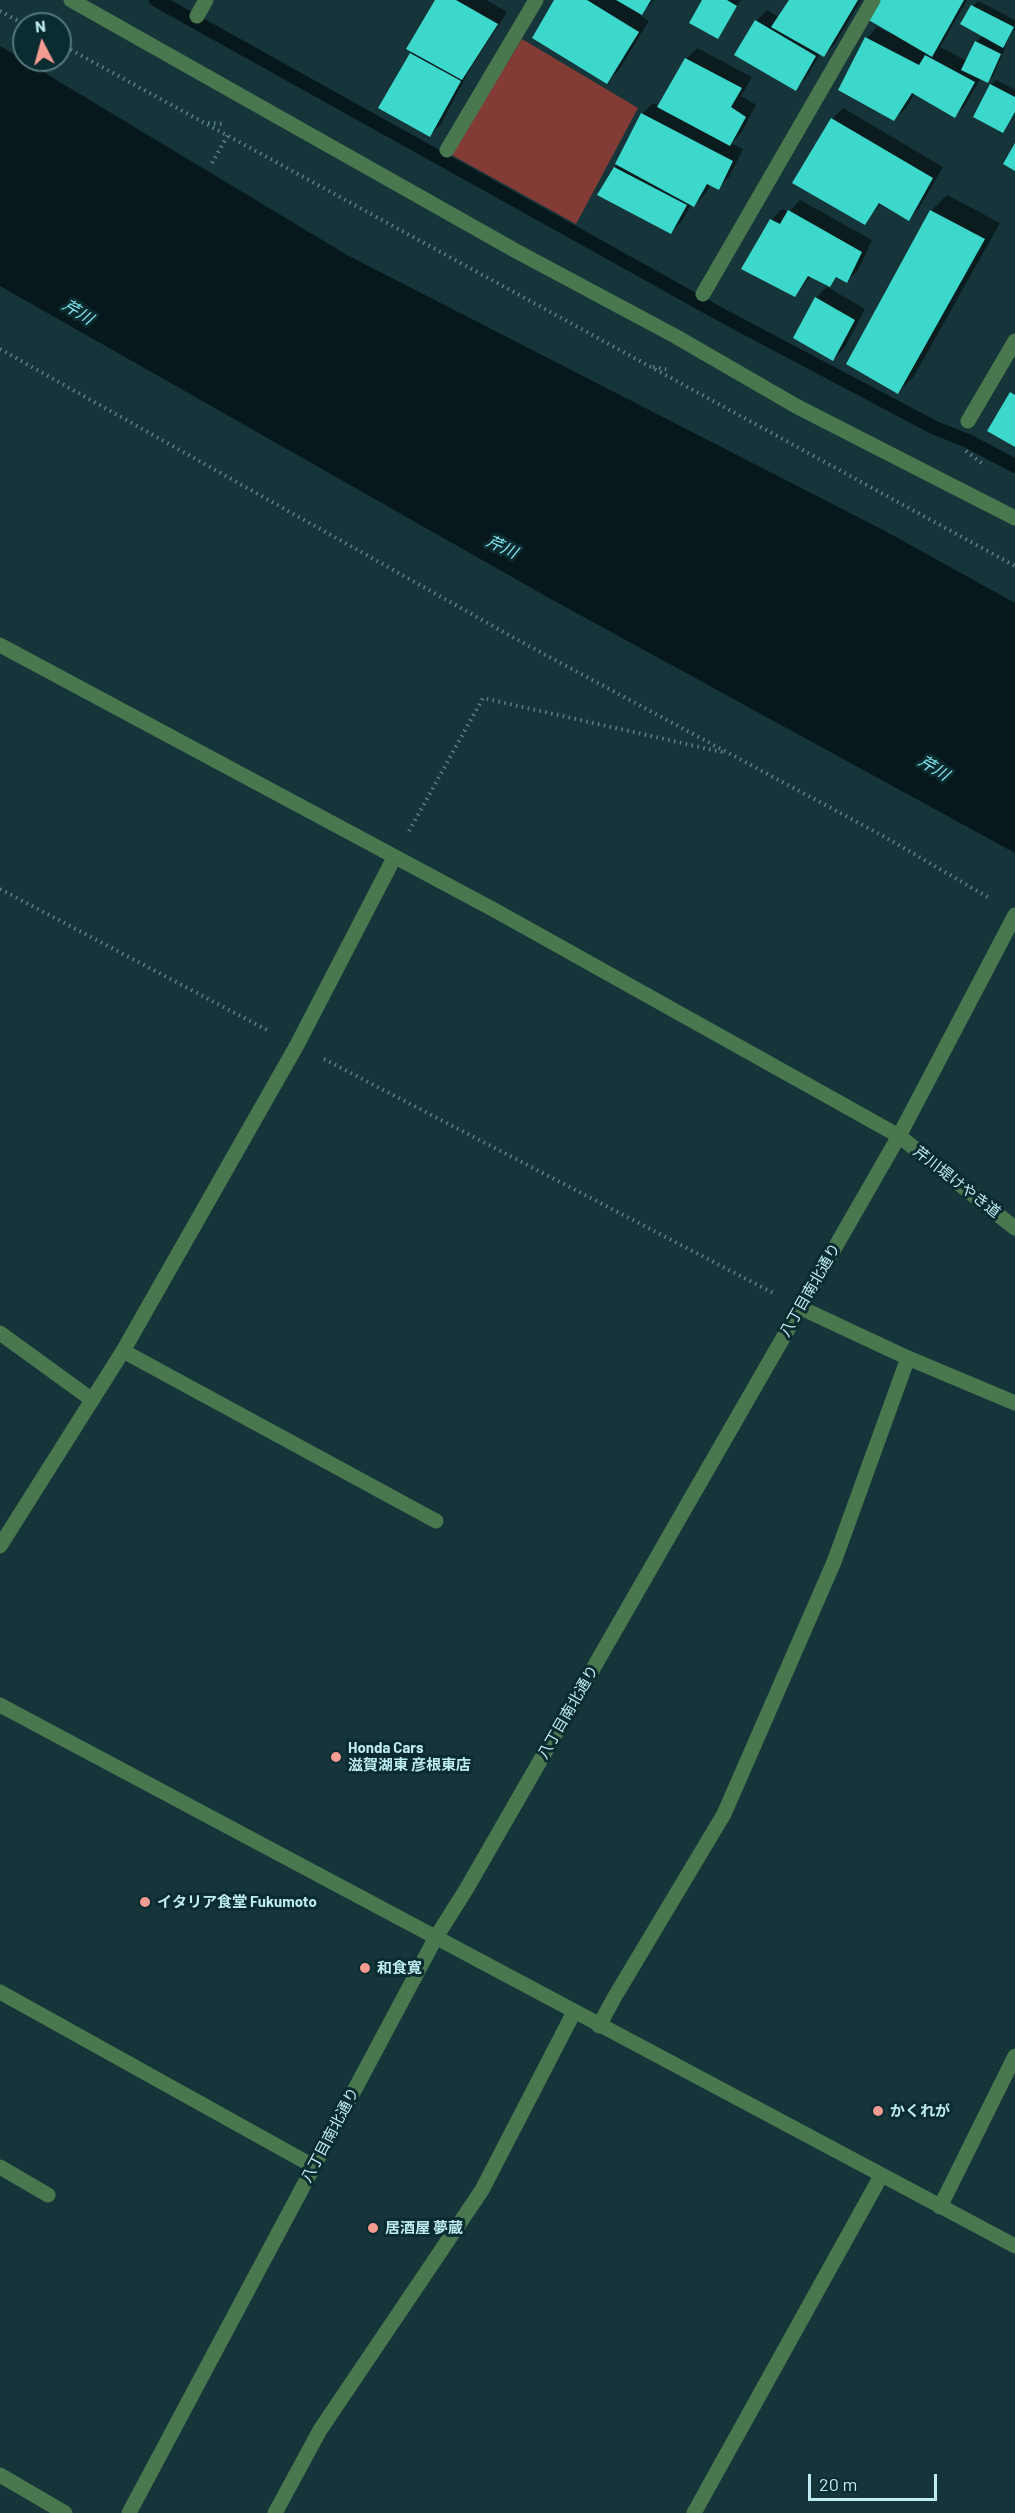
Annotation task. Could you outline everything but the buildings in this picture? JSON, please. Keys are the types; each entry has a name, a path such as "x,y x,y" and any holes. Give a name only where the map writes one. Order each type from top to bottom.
{"street":[{"path":"71,0 516,251 675,336 796,406 1015,518"},
{"path":"197,16 206,0"},
{"path":"447,150 536,0"},
{"path":"703,294 873,0"},
{"path":"968,421 1015,341"},
{"name":"芹川堤けやき道","path":"0,645 644,992 899,1136 1015,1228"},
{"path":"0,1546 91,1399 123,1352 297,1045 394,858"},
{"name":"八丁目南北通り","path":"129,2513 435,1939 467,1888 899,1136 1011,933 1015,915"},
{"path":"799,1307 908,1358 1015,1403"},
{"path":"0,1333 91,1399"},
{"path":"123,1352 436,1521"},
{"path":"599,2026 724,1814 834,1562 908,1358"},
{"path":"0,1705 435,1939 1015,2246"},
{"path":"0,1992 314,2166"},
{"path":"275,2513 320,2430 482,2190 574,2012"},
{"path":"940,2207 1015,2055"},
{"path":"0,2167 48,2195"},
{"path":"694,2513 881,2176"},
{"path":"0,2475 65,2513"}],"path":[{"path":"72,50 1015,566"},
{"path":"212,164 228,135"},
{"path":"0,349 495,627 885,837 996,902"},
{"path":"394,858 483,698 731,754"},
{"path":"0,889 799,1307"}],"shaded area":[{"path":"522,39 638,108 576,224 450,154"}],"water":[{"name":"芹川","path":"0,46 12,53 12,72 43,72 347,255 885,531 1015,603 1015,853 549,598 0,286"}],"waterway":[{"path":"156,0 725,317 935,428 968,441 1015,466"}],"place":[{"name":"Honda Cars 滋賀湖東 彦根東店","path":"336,1757"},
{"name":"イタリア食堂 Fukumoto","path":"145,1902"},
{"name":"和食寛","path":"365,1968"},
{"name":"かくれが","path":"878,2111"},
{"name":"居酒屋 夢蔵","path":"373,2228"}]}
